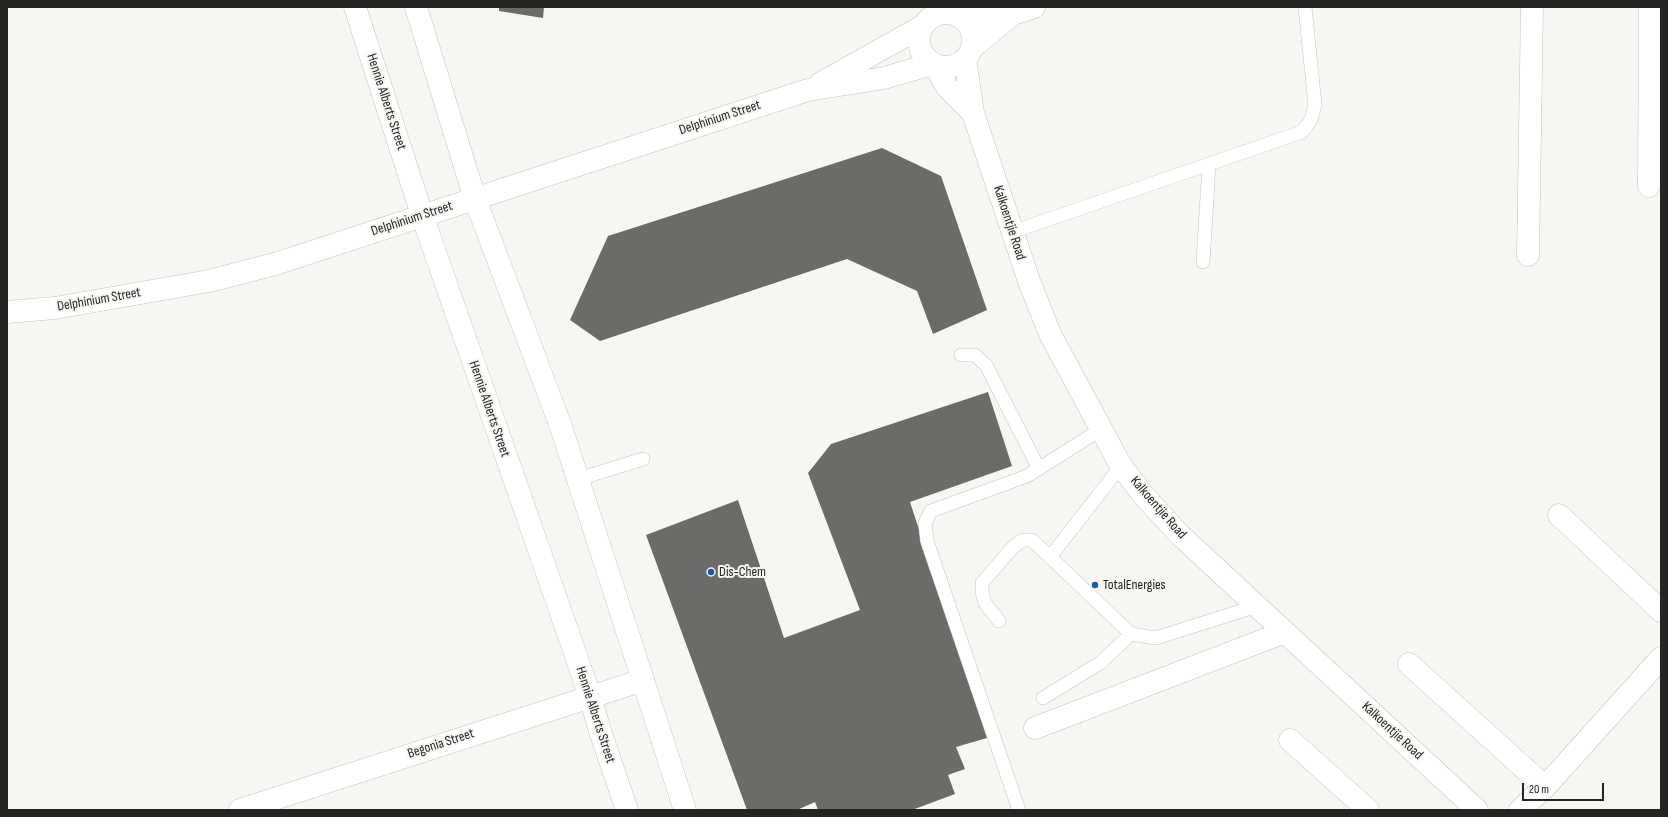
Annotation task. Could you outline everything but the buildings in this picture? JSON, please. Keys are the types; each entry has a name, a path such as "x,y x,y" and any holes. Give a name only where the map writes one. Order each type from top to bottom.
{"street":[{"name":"Hennie Alberts Street","path":"355,7 422,215 590,696 600,731 627,810"},
{"path":"416,7 475,199 560,424 685,810"},
{"path":"957,15 1013,14 1034,7"},
{"path":"1528,255 1532,7"},
{"path":"1649,186 1650,7"},
{"path":"969,53 974,37 971,28 965,20 957,15 947,12 937,14 928,19 922,27 918,37 919,48 924,57 934,65 952,67 969,53 1013,14"},
{"name":"Delphinium Street","path":"808,90 922,27"},
{"name":"Kalkoentjie Road","path":"969,53 973,113 1029,281 1050,334 1100,430 1121,466 1145,496 1180,535 1477,810"},
{"name":"Delphinium Street","path":"7,312 55,308 223,278 275,264 808,90 884,78 934,65"},
{"name":"Kalkoentjie Road","path":"934,65 947,87 973,113"},
{"path":"1559,515 1661,611"},
{"path":"1035,728 1285,632"},
{"path":"1520,810 1544,787 1661,658"},
{"path":"1409,664 1544,787"},
{"name":"Begonia Street","path":"240,810 643,680"},
{"path":"1290,740 1368,810"}],"lane":[{"path":"1012,232 1302,132 1311,120 1316,105 1306,7"},
{"path":"1203,262 1208,164"},
{"path":"961,355 975,355 986,365 1039,469"},
{"path":"1019,810 927,541 925,523 930,511 1027,476 1100,430"},
{"path":"578,479 643,459"},
{"path":"1050,557 1121,466"},
{"path":"999,621 985,603 982,592 982,583 1014,546 1024,540 1032,540 1131,634 1156,638 1258,606"},
{"path":"1043,698 1100,663 1131,634"}],"place":[{"name":"Dis-Chem","path":"711,572"},
{"name":"TotalEnergies","path":"1095,585"}]}
